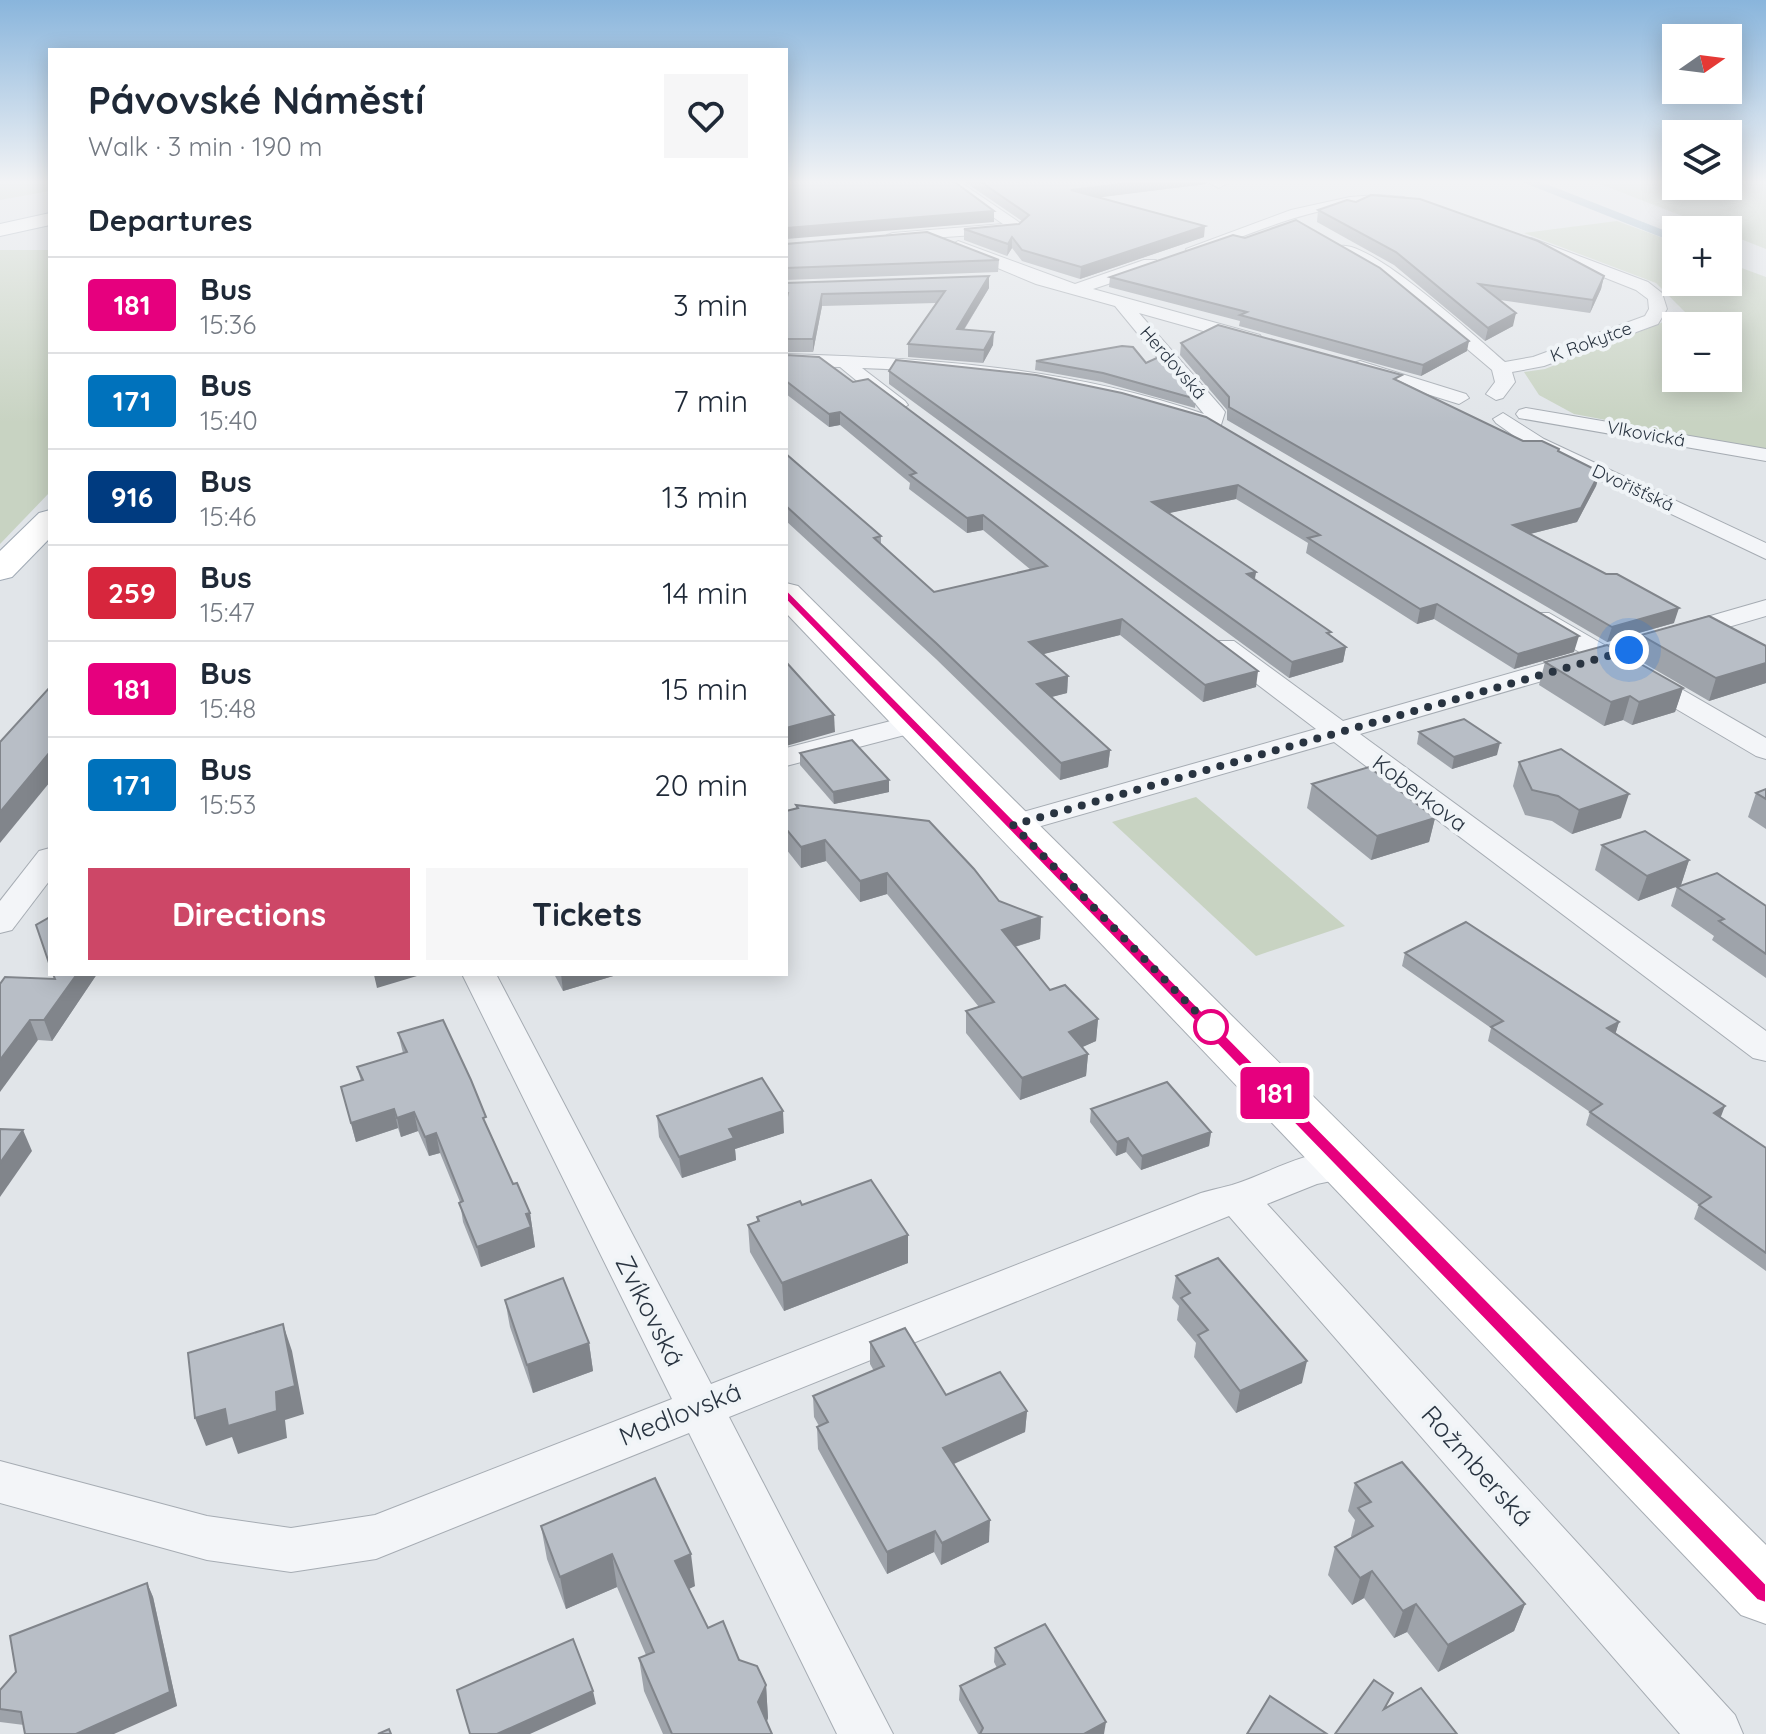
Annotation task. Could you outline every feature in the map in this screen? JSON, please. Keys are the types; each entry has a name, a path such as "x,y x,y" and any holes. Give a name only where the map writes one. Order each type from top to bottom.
{"street":[{"path":"994,261 1042,280 1123,305 1274,345"},
{"path":"1076,289 1159,261"},
{"path":"1368,261 1386,271 1501,368 1505,382 1496,394"},
{"name":"K Rokytce","path":"1501,368 1537,362 1652,320 1658,309 1656,297 1642,286 1578,261"},
{"path":"997,281 1042,280"},
{"name":"Herdovská","path":"1123,305 1215,412 1213,424"},
{"path":"788,360 943,364 1058,378 1167,406 1213,424 1233,436"},
{"path":"845,361 919,420"},
{"path":"1349,365 1459,398 1479,393 1496,394 1526,404 1529,410 1526,414 1489,417"},
{"name":"Dvořišťská","path":"1459,398 1457,404 1766,552"},
{"name":"Vlkovická","path":"1526,414 1766,455"},
{"path":"0,570 48,522"},
{"path":"788,595 1766,1592"},
{"path":"1519,605 1766,750"},
{"path":"1013,825 1766,608"},
{"name":"Koberkova","path":"1211,637 1766,1049"},
{"path":"788,756 914,724"},
{"path":"0,923 48,861"},
{"name":"Zvíkovská","path":"480,976 866,1734"},
{"name":"Medlovská","path":"0,1482 207,1538 291,1550 376,1537 699,1406 1222,1201 1238,1199 1311,1170 1346,1165"},
{"name":"Rožmberská","path":"1238,1199 1716,1734"}],"green space":[{"path":"0,261 48,261 48,494 0,544"},
{"path":"1598,261 1662,261 1662,289 1656,283"},
{"path":"1742,268 1766,277 1766,450 1574,414 1539,395 1524,372 1545,369 1662,323 1662,392 1742,392 1742,312 1685,312 1669,296 1742,296"},
{"path":"1196,797 1345,926 1256,956 1112,822"}],"building":[{"path":"788,261 975,261 788,268"},
{"path":"1060,261 1099,261 1081,267"},
{"path":"1157,261 1368,261 1469,341 1423,365 1240,315 1247,312 1110,277"},
{"path":"1407,261 1576,261 1604,276 1593,300 1479,284 1516,313 1488,328"},
{"path":"989,276 957,329 994,332 984,350 908,344 945,291 822,294 813,339 788,339 788,283"},
{"path":"1218,325 1402,375 1394,379 1523,441 1542,441 1600,472 1581,508 1513,525 1606,574 1617,574 1679,608 1612,627 1229,407 1229,397 1181,343"},
{"path":"1122,346 1133,347 1146,363 1161,356 1196,399 1103,373 1036,361"},
{"path":"788,355 819,357 853,382 868,379 1258,671 1205,685 1122,619 1029,642 1068,676 1037,684 1110,750 1061,763 788,508 788,456 881,536 874,538 934,592 1047,566 983,515 967,518 910,475 916,473 840,412 829,414 788,383"},
{"path":"896,360 1036,375 1122,393 1206,417 1579,636 1518,654 1437,604 1420,609 1308,538 1320,535 1238,485 1152,502 1256,572 1247,574 1331,632 1327,633 1346,647 1292,662 889,371"},
{"path":"1709,616 1766,646 1766,663 1716,678 1641,635"},
{"path":"1607,645 1683,688 1639,702 1630,696 1611,702 1545,662"},
{"path":"788,664 834,715 788,727"},
{"path":"48,689 48,754 0,812 0,742"},
{"path":"1464,719 1500,743 1454,757 1419,732"},
{"path":"852,740 889,780 833,792 800,753"},
{"path":"1561,749 1629,794 1579,810 1558,796 1532,790 1519,762"},
{"path":"1369,767 1435,818 1377,836 1312,784"},
{"path":"1766,789 1766,799 1756,793"},
{"path":"796,805 929,821 999,901 1041,917 1002,930 1050,990 1065,985 1098,1019 1069,1032 1088,1054 1022,1078 966,1011 994,1002 887,873 860,881 825,840 801,847 788,831 788,810 798,808"},
{"path":"1645,831 1689,860 1647,876 1602,845"},
{"path":"1717,873 1766,906 1766,954 1719,921 1724,919 1677,887"},
{"path":"48,918 48,960 36,925"},
{"path":"1466,922 1619,1022 1607,1028 1725,1106 1714,1113 1766,1148 1766,1253 1699,1205 1711,1197 1590,1112 1602,1104 1491,1027 1503,1021 1405,953"},
{"path":"54,976 76,976 44,1020 30,1020 0,1060 0,984 5,977 55,979"},
{"path":"443,1020 471,1080 486,1117 483,1118 530,1213 526,1214 531,1227 477,1247 436,1133 425,1137 414,1112 397,1118 394,1109 351,1123 341,1087 363,1080 357,1067 407,1052 398,1033"},
{"path":"762,1078 783,1111 729,1129 734,1138 679,1157 657,1116"},
{"path":"1167,1082 1211,1132 1142,1156 1128,1138 1117,1142 1091,1109"},
{"path":"0,1129 23,1130 0,1163"},
{"path":"871,1180 908,1235 782,1283 748,1225 759,1221 757,1217 800,1201 802,1205"},
{"path":"1218,1258 1307,1361 1240,1391 1198,1335 1208,1330 1181,1298 1190,1293 1176,1276"},
{"path":"563,1278 589,1343 527,1365 505,1300"},
{"path":"283,1324 295,1386 276,1392 277,1411 228,1426 225,1409 195,1418 188,1353"},
{"path":"905,1328 946,1395 1000,1372 1027,1411 943,1448 990,1520 942,1543 935,1531 887,1552 817,1427 828,1422 813,1396 884,1366 870,1342"},
{"path":"1402,1462 1525,1604 1448,1645 1416,1604 1403,1611 1372,1571 1360,1578 1335,1547 1373,1526 1358,1508 1371,1502 1355,1483"},
{"path":"655,1478 691,1554 675,1561 708,1628 723,1621 739,1660 757,1666 766,1685 758,1702 772,1734 672,1734 639,1658 654,1652 612,1554 560,1577 541,1526"},
{"path":"147,1583 170,1692 76,1734 25,1734 21,1712 0,1709 0,1690 16,1672 10,1636"},
{"path":"1045,1624 1106,1722 1084,1734 980,1734 983,1728 960,1686 1005,1664 995,1648"},
{"path":"573,1639 593,1691 497,1734 470,1734 457,1690"},
{"path":"1374,1680 1393,1693 1384,1709 1421,1688 1457,1734 1335,1734"},
{"path":"1270,1696 1327,1734 1247,1734"}],"bus line":[{"name":"181","path":"788,595 1766,1592"}],"route":[{"path":"1211,1027 1213,1029 1013,825 1629,650"}]}
